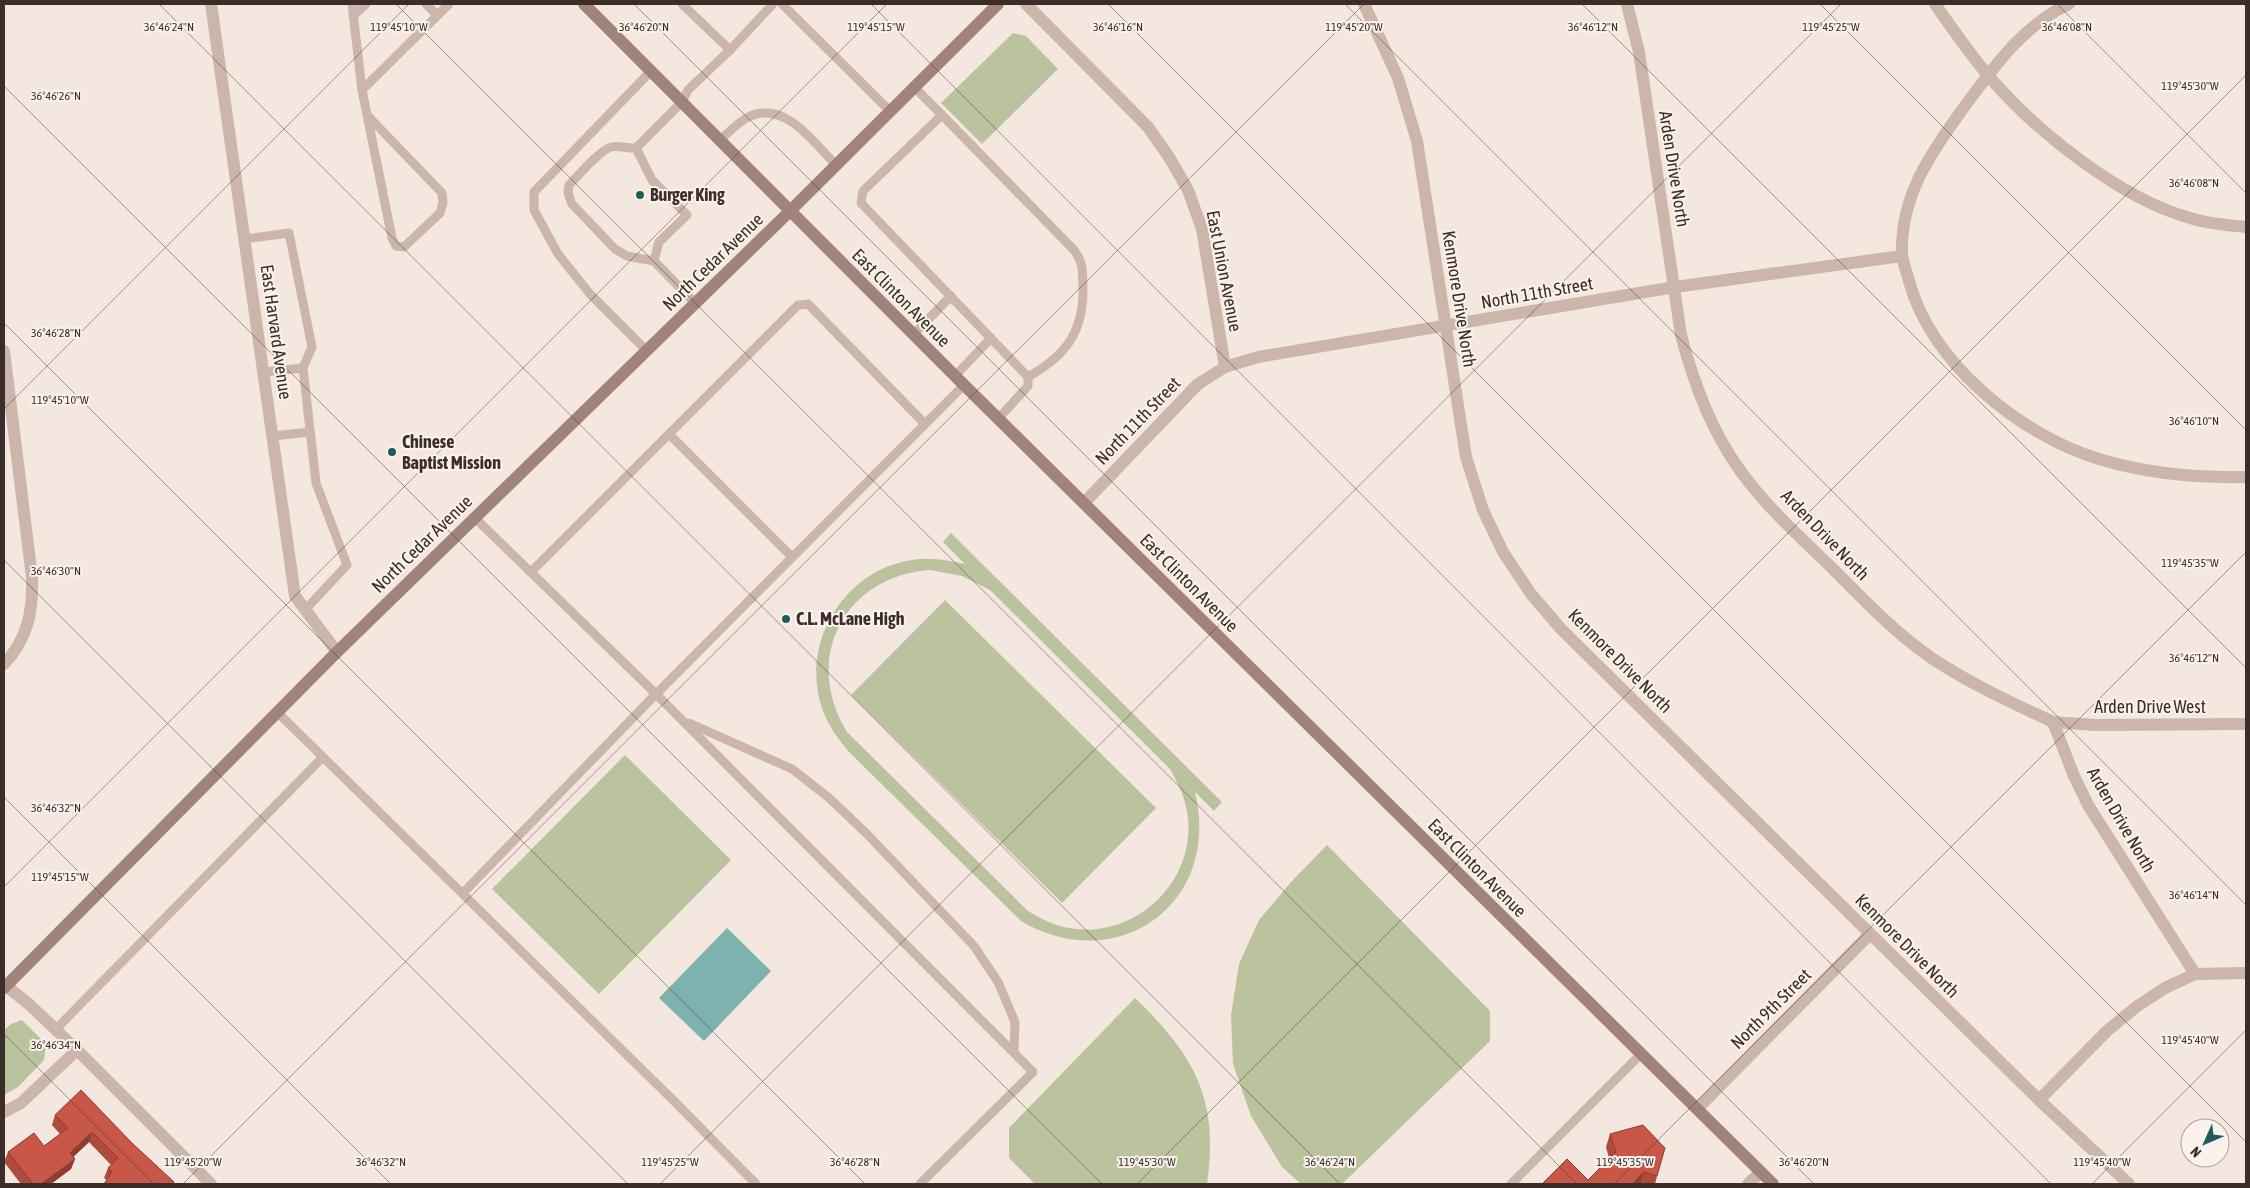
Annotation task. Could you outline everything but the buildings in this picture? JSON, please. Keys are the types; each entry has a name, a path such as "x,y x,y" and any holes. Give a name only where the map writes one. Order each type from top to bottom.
{"main road":[{"name":"East Clinton Avenue","path":"584,4 789,212 1773,1184"},
{"name":"North Cedar Avenue","path":"4,986 337,652 789,212 998,4"}],"street":[{"name":"East Harvard Avenue","path":"212,4 296,596 337,652"},
{"name":"East Union Avenue","path":"1026,4 1148,126 1188,190 1202,229 1226,367"},
{"name":"Kenmore Drive North","path":"1364,4 1398,78 1417,141 1466,457 1480,501 1503,552 1531,594 1561,629 2038,1100 2129,1184"},
{"name":"Arden Drive North","path":"1627,4 1639,52 1682,335 1693,379 1710,421 1737,466 1778,514 1886,622 1933,658 1980,687 2053,722 2074,776 2088,805 2195,974"},
{"path":"1935,4 1963,45 1988,76 2036,124 2117,184 2154,205 2191,219 2246,226"},
{"path":"2069,4 2023,35 1988,76 1922,168 1911,196 1902,256 1912,294 1930,332 1962,372 1999,405 2047,436 2098,459 2150,472 2201,478 2246,477"},
{"name":"North 11th Street","path":"1084,503 1198,384 1226,367 1258,357 1675,287 1902,256"},
{"path":"4,350 32,577 32,604 27,630 13,655 4,664"},
{"name":"Arden Drive West","path":"2053,722 2104,725 2246,724"},
{"name":"North 9th Street","path":"1696,1109 1870,934"},
{"path":"2038,1100 2107,1030 2136,1007 2165,988 2195,974 2246,973"},
{"path":"4,986 30,1005 56,1029 211,1184"},
{"path":"4,1112 21,1103 77,1050"},
{"path":"1748,1184 1761,1172"}],"lane":[{"path":"352,4 362,90 392,238 396,246 404,247 440,213 443,203 442,194 368,116"},
{"path":"353,16 366,4"},
{"path":"426,4 437,15"},
{"path":"362,90 449,4"},
{"path":"682,4 730,50"},
{"path":"695,303 654,260 627,256 615,248 572,204 568,193 569,185 604,150 612,147 636,148 682,102 688,90 730,50 773,4"},
{"path":"782,4 890,111"},
{"path":"646,350 590,294 558,254 534,210 534,192 651,71"},
{"path":"914,87 1074,250 1082,262 1083,299 1080,321 1073,338 1046,366 1028,377"},
{"path":"719,141 749,116 759,114 782,116 800,129 836,165"},
{"path":"942,115 863,191 861,203 1028,377 1028,386 998,419"},
{"path":"636,148 652,180 687,215 659,242 654,260"},
{"path":"245,239 289,234 312,347 303,368 316,483 346,566 305,610"},
{"path":"913,335 951,296"},
{"path":"531,572 798,305 808,304 925,424"},
{"path":"463,894 656,694 925,424 960,381 991,338"},
{"path":"264,372 303,368"},
{"path":"273,436 310,432"},
{"path":"669,434 792,557"},
{"path":"474,518 656,694 1033,1072 920,1184"},
{"path":"277,712 756,1184"},
{"path":"682,720 792,768 828,797 865,832 978,953 998,982 1015,1022 1014,1052"},
{"path":"56,1029 323,757"},
{"path":"1511,1184 1641,1054"}],"green space":[{"path":"1013,33 1026,36 1058,69 982,144 941,103"},
{"path":"951,533 1222,802 1214,811 1195,792 1199,832 1193,867 1177,897 1154,920 1126,934 1093,940 1057,936 1021,921 850,753 827,721 822,708 817,683 817,659 823,635 833,613 848,594 866,578 888,567 912,560 926,559 965,564 943,542","holes":["930,570 962,576 990,590 1170,769 1179,787 1186,805 1188,818 1187,841 1182,863 1172,882 1158,899 1141,913 1121,923 1100,929 1077,929 1051,923 1028,911 847,732 834,704 829,677 831,650 839,626 854,605 874,588 900,576"]},
{"path":"945,600 1156,808 1062,903 851,695"},
{"path":"625,755 731,860 599,994 492,889"},
{"path":"1327,845 1490,1011 1490,1041 1342,1184 1301,1184 1282,1167 1251,1116 1233,1064 1231,1015 1239,964 1259,920 1291,882"},
{"path":"1135,998 1173,1040 1187,1060 1198,1081 1205,1103 1209,1127 1210,1154 1207,1184 1035,1184 1009,1158 1009,1128"},
{"path":"22,1020 46,1044 44,1060 18,1087 4,1095 4,1030 11,1024"}],"water":[{"path":"727,928 771,971 704,1041 659,998"}],"place":[{"name":"Burger King","path":"640,195"},
{"name":"Chinese Baptist Mission","path":"392,452"},
{"name":"C.L. McLane High","path":"786,619"}]}
